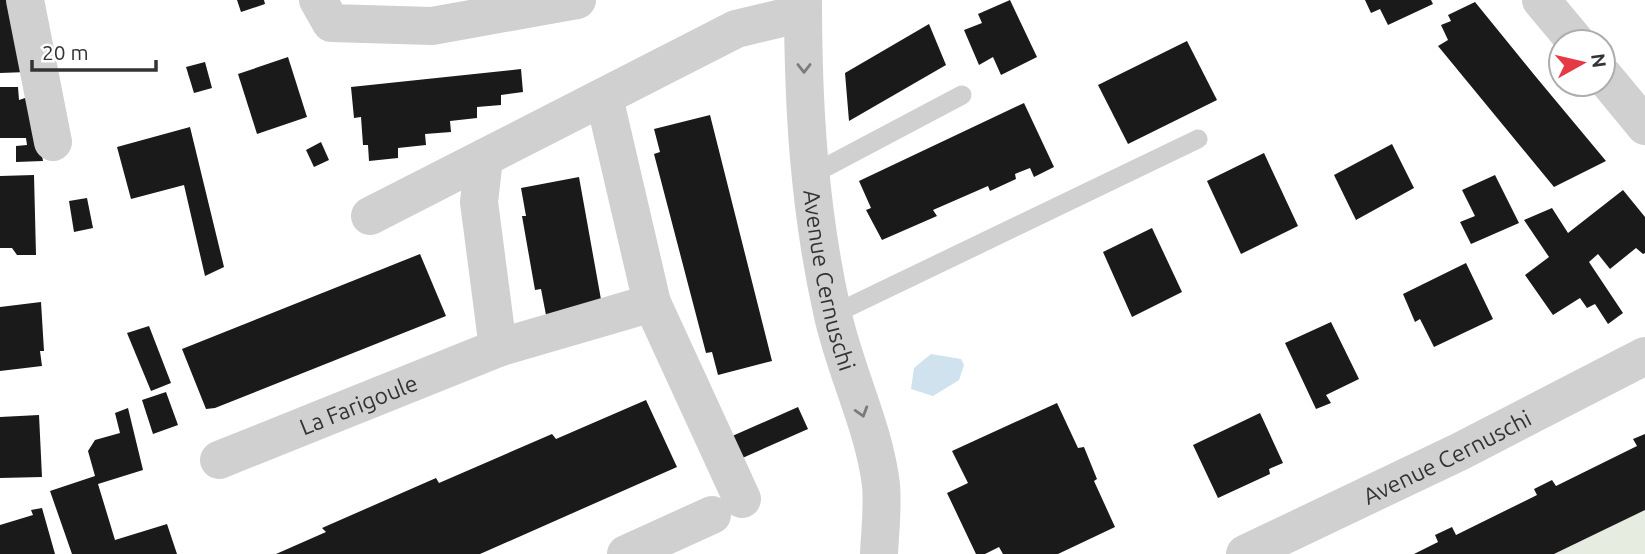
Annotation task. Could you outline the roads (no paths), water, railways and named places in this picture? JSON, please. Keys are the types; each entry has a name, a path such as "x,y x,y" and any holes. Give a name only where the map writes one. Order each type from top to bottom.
{"street":[{"path":"25,0 53,142"},
{"path":"318,0 331,23 432,26 577,0"},
{"path":"1541,0 1564,28"},
{"path":"370,216 736,29 803,7"},
{"name":"Avenue Cernuschi","path":"803,7 804,103 809,176 819,250 832,315 873,450 881,486 879,554"},
{"path":"1617,92 1645,125"},
{"path":"604,97 652,303 727,507 626,554"},
{"path":"484,158 479,202 498,348"},
{"name":"La Farigoule","path":"219,460 498,348 652,303"},
{"name":"Avenue Cernuschi","path":"1245,554 1461,451 1645,356"}],"lane":[{"path":"809,176 962,95"},
{"path":"832,315 1198,139"}],"water":[{"path":"931,354 961,359 964,365 959,380 933,396 911,389 914,368"}]}
